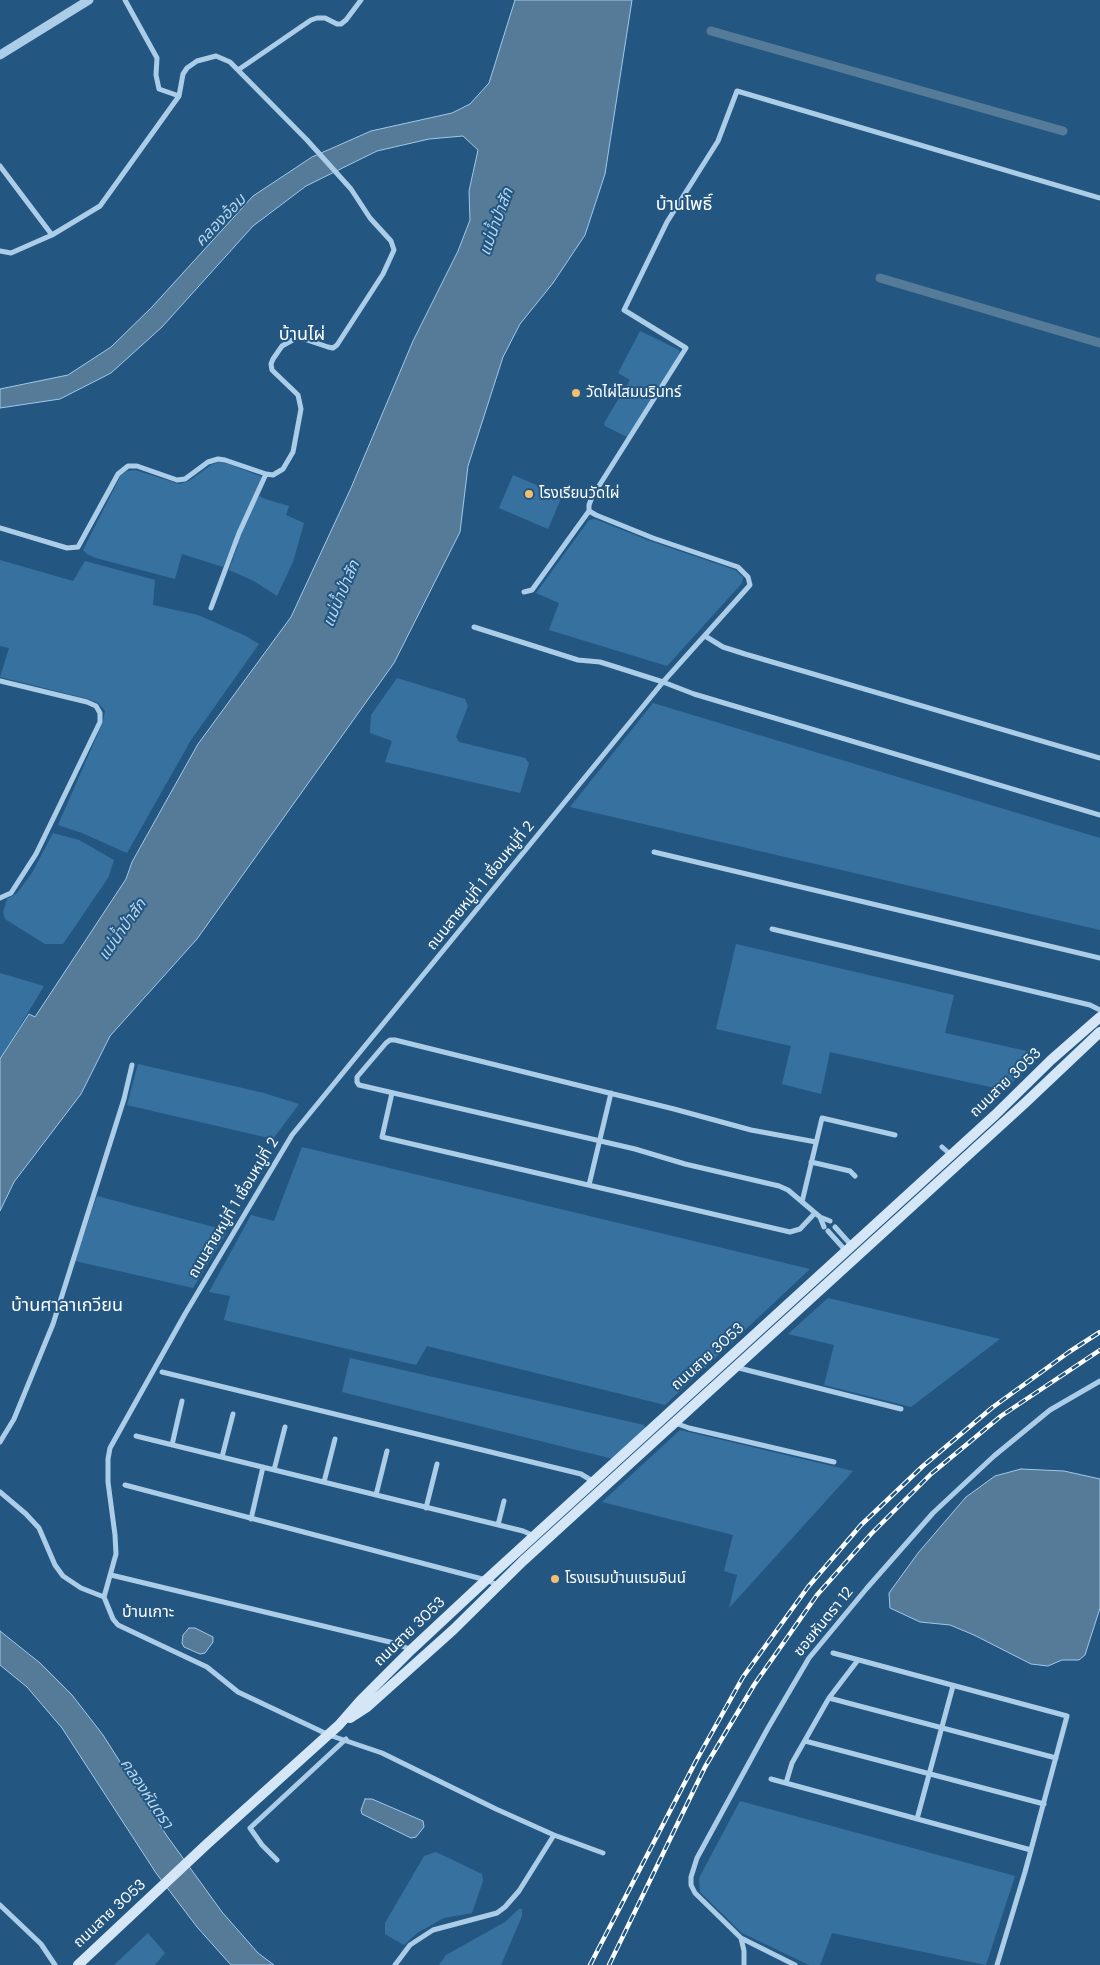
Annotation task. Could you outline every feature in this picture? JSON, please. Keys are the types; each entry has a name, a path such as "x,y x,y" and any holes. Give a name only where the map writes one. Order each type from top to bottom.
{"main road":[{"name":"ถนนสาย 3053","path":"78,1965 207,1844 340,1724 411,1650 486,1580 952,1155 1100,1017"},
{"name":"ถนนสาย 3053","path":"340,1724 367,1707 499,1586 523,1561 1036,1093 1100,1032"},
{"path":"1026,1084 1036,1093"}],"street":[{"path":"0,55 89,0"},
{"path":"125,0 157,58 156,75 159,89 179,96"},
{"path":"238,70 311,20 324,18 341,24 362,0"},
{"path":"0,251 10,253 52,235 100,206 179,96 183,74 187,68 197,61 216,56 230,62 352,188 370,218 391,241 394,250 383,274 337,345 333,348 328,347 298,336 282,346 273,359 271,364 272,370 298,395 301,409 293,452 288,464 279,472 273,475 266,474 218,459 208,462 185,479 176,480 137,466 128,466 118,474 78,547 66,548 0,528"},
{"path":"524,592 532,590 589,511 592,497 686,348 624,310 667,222 718,141 737,92 1100,198"},
{"path":"0,166 52,235"},
{"path":"212,608 239,533 266,474"},
{"name":"ถนนสายหมู่ที่ 1 เชื่อมหมู่ที่ 2","path":"104,1597 116,1554 108,1482 110,1448 185,1314 274,1164 292,1136 342,1073 451,943 663,682 750,585 748,577 738,567 653,538 589,511"},
{"path":"474,627 572,658 600,662 694,694 1100,815"},
{"path":"705,636 723,647 745,654 1100,758"},
{"path":"0,681 87,702 96,706 100,712 100,722 36,854 11,893 0,898"},
{"path":"654,852 1100,958"},
{"path":"772,929 1080,1003 1100,1010"},
{"path":"816,1142 751,1130 611,1093 394,1040 386,1043 357,1077 356,1082 359,1085 600,1140 685,1164 779,1186 788,1190 818,1215 830,1221"},
{"path":"0,1442 14,1419 53,1324 124,1098 132,1065"},
{"path":"392,1093 382,1137 790,1232 800,1229 818,1215"},
{"path":"589,1185 611,1093"},
{"path":"802,1202 822,1118 895,1136"},
{"path":"942,1147 952,1155"},
{"path":"812,1162 850,1171 855,1176"},
{"path":"818,1215 826,1229 849,1248"},
{"path":"835,1227 849,1248"},
{"path":"735,1367 901,1409"},
{"path":"162,1372 581,1474 594,1482"},
{"name":"ซอยหันตรา 12","path":"795,1965 741,1938 695,1893 691,1885 691,1877 702,1849 768,1728 809,1658 910,1537 933,1513 1018,1436 1050,1410 1100,1381"},
{"path":"172,1445 182,1401"},
{"path":"222,1458 233,1414"},
{"path":"675,1422 689,1428 834,1462"},
{"path":"274,1470 284,1427"},
{"path":"136,1436 498,1525 534,1536"},
{"path":"324,1482 335,1439"},
{"path":"376,1495 387,1451"},
{"path":"426,1508 437,1464"},
{"path":"251,1519 263,1467"},
{"path":"125,1485 486,1580 499,1586"},
{"path":"0,1492 39,1528 55,1565 63,1576 81,1588 104,1597 113,1619 118,1624 207,1667 238,1692 329,1734 382,1753 554,1835 603,1853"},
{"path":"498,1525 504,1501"},
{"path":"111,1575 398,1644 411,1650"},
{"path":"833,1654 1067,1716 1032,1850 997,1965"},
{"path":"786,1783 792,1763 829,1698 858,1660"},
{"path":"917,1818 953,1686"},
{"path":"829,1698 1056,1758"},
{"path":"277,1860 262,1845 250,1828 346,1739"},
{"path":"805,1740 1044,1804"},
{"path":"771,1779 1032,1850"},
{"path":"395,1965 410,1945 433,1930 497,1913 505,1907 518,1891 554,1835"},
{"path":"0,1905 41,1944 55,1965"},
{"path":"741,1938 744,1951 744,1965"}],"shaded area":[{"path":"640,331 679,350 680,356 627,437 605,426 604,423 630,380 618,373"},
{"path":"219,462 262,477 255,494 289,506 286,515 304,523 293,562 277,596 254,581 229,570 238,545 233,543 223,567 182,554 175,579 96,558 83,550 121,475 127,471 135,470 179,484 189,481 211,465"},
{"path":"513,475 562,496 548,529 499,508"},
{"path":"595,519 650,541 735,570 743,577 742,583 667,666 549,630 559,603 536,593 589,520"},
{"path":"0,560 73,581 85,561 155,580 153,605 198,615 246,636 259,644 191,740 127,853 82,833 58,825 103,722 105,711 98,703 88,699 0,677 9,648 0,646"},
{"path":"397,678 465,699 468,706 456,737 459,742 525,758 529,763 520,793 385,762 392,741 370,733 371,715"},
{"path":"653,703 1100,838 1100,930 570,807"},
{"path":"53,833 79,840 114,860 108,878 63,944 45,944 5,919 3,912 7,899 17,893 32,873"},
{"path":"736,944 954,995 945,1033 1036,1053 1040,1056 1004,1090 830,1052 821,1094 782,1084 791,1046 716,1029"},
{"path":"0,973 44,986 0,1059"},
{"path":"138,1064 264,1093 299,1104 273,1139 127,1105"},
{"path":"302,1147 810,1269 665,1405 427,1346 416,1365 224,1320 230,1296 209,1292 251,1215 274,1221"},
{"path":"97,1196 225,1230 226,1234 193,1288 75,1261"},
{"path":"828,1298 1000,1339 911,1407 824,1385 834,1345 788,1334"},
{"path":"350,1358 644,1425 646,1429 613,1459 342,1392"},
{"path":"680,1430 853,1471 729,1608 737,1575 724,1571 733,1535 602,1502"},
{"path":"740,1801 1015,1876 986,1965 832,1933 820,1965 809,1965 742,1933 700,1892 699,1878"},
{"path":"436,1852 482,1874 483,1881 472,1913 444,1918 417,1933 404,1945 385,1934 385,1923 424,1856"},
{"path":"519,1909 522,1909 522,1916 501,1965 439,1965 446,1955 505,1922"},
{"path":"148,1933 165,1953 155,1965 114,1965"}],"water":[{"name":"แม่น้ำป่าสัก","path":"515,0 632,0 605,174 585,235 553,283 520,324 503,357 468,466 460,532 394,663 197,939 110,1036 81,1094 14,1182 0,1211 0,1059 29,1014 35,1017 126,879 132,862 198,744 291,617 351,488 413,341 458,251 470,220 469,191 478,150 463,136 429,139 377,151 306,186 253,226 162,327 111,373 60,399 0,408 0,389 68,375 111,347 152,307 253,196 312,157 371,131 452,113 470,104 489,83"},
{"path":"1021,1469 1064,1471 1100,1479 1100,1608 1085,1655 1079,1660 1062,1660 1048,1666 1031,1664 950,1625 920,1622 890,1608 889,1593 918,1553 966,1497 995,1476"},
{"path":"189,1628 195,1628 213,1637 213,1642 205,1653 200,1654 184,1647 182,1643 183,1635"},
{"path":"0,1631 40,1663 72,1695 103,1735 167,1836 222,1912 258,1953 274,1965 231,1965 197,1927 156,1873 62,1728 27,1687 0,1665"},
{"path":"365,1799 372,1799 423,1821 424,1827 416,1837 411,1838 362,1814 361,1810"}],"waterway":[{"path":"711,31 1063,131"},
{"path":"880,278 1100,343"}],"railway":[{"path":"590,1965 696,1761 743,1677 808,1587 861,1525 923,1466 993,1407 1100,1332"},
{"path":"609,1965 705,1767 754,1685 817,1595 871,1534 931,1474 1001,1416 1100,1350"}],"place":[{"name":"วัดไผ่โสมนรินทร์","path":"576,393"},
{"name":"โรงเรียนวัดไผ่","path":"529,494"},
{"name":"โรงแรมบ้านแรมอินน์","path":"555,1579"}],"district":[{"name":"บ้านโพธิ์","path":"684,205"},
{"name":"บ้านไผ่","path":"302,335"},
{"name":"บ้านศาลาเกวียน","path":"67,1306"},
{"name":"บ้านเกาะ","path":"148,1613"}],"water label":[{"name":"คลองอ้อม","path":"221,221"},
{"name":"คลองหันตรา","path":"146,1794"}]}
